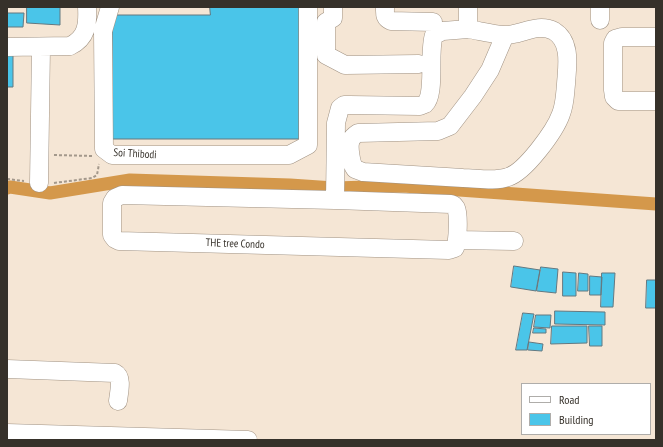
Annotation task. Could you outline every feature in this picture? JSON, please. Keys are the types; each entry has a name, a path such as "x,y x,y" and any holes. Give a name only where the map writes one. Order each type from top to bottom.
{"street":[{"path":"7,47 70,46 82,39 86,28 87,7"},
{"name":"Soi Thibodi","path":"110,7 103,31 104,149 112,155 289,155 308,145 308,7"},
{"path":"333,7 333,18 326,22 326,55 345,65 419,64"},
{"path":"385,7 384,16 391,21 433,22"},
{"path":"468,7 468,29"},
{"path":"335,192 336,123 340,108 350,105 420,106 425,104 430,96 432,46 434,35 443,31 468,29 505,35 540,28 553,31 563,41 568,62 565,98 562,113 558,122 543,143 518,172 504,178 487,179 363,172 355,169 352,161 350,142 352,138 358,134 438,131 450,126 479,89 490,70 505,35"},
{"path":"656,37 622,37 615,39 613,43 613,90 614,97 618,100 656,101"},
{"path":"39,182 41,46"},
{"name":"THE tree Condo","path":"335,192 451,204 455,206 457,211 457,240 455,248 449,250 119,241 114,239 112,235 112,203 118,196 335,192"},
{"path":"457,240 514,241"},
{"path":"7,369 115,373 118,374 120,378 118,401"},
{"path":"7,433 108,438 248,440"}],"path":[{"path":"39,155 99,156"},
{"path":"7,179 59,184 92,178 97,175 99,162"}],"building":[{"path":"27,7 60,7 60,25 27,23"},
{"path":"210,7 299,7 299,139 112,139 112,15 210,15"},
{"path":"7,13 24,13 23,27 7,27"},
{"path":"7,55 13,55 13,87 7,87"},
{"path":"514,266 540,270 536,291 511,287"},
{"path":"541,267 558,269 556,293 537,291"},
{"path":"563,272 576,273 576,296 563,296"},
{"path":"579,273 588,274 588,291 578,291"},
{"path":"602,273 615,273 613,307 601,307"},
{"path":"590,276 602,277 601,295 590,295"},
{"path":"647,280 656,280 656,308 646,308"},
{"path":"555,311 605,312 605,325 555,324"},
{"path":"523,313 534,314 527,350 516,350"},
{"path":"536,315 551,315 550,328 534,327"},
{"path":"552,326 587,326 587,343 551,344"},
{"path":"589,326 602,326 602,346 590,346"},
{"path":"534,328 546,329 546,333 533,333"},
{"path":"529,342 543,344 542,351 528,350"}],"waterway":[{"path":"7,188 10,187 50,193 130,180 290,185 334,188 403,186 656,204"}]}
